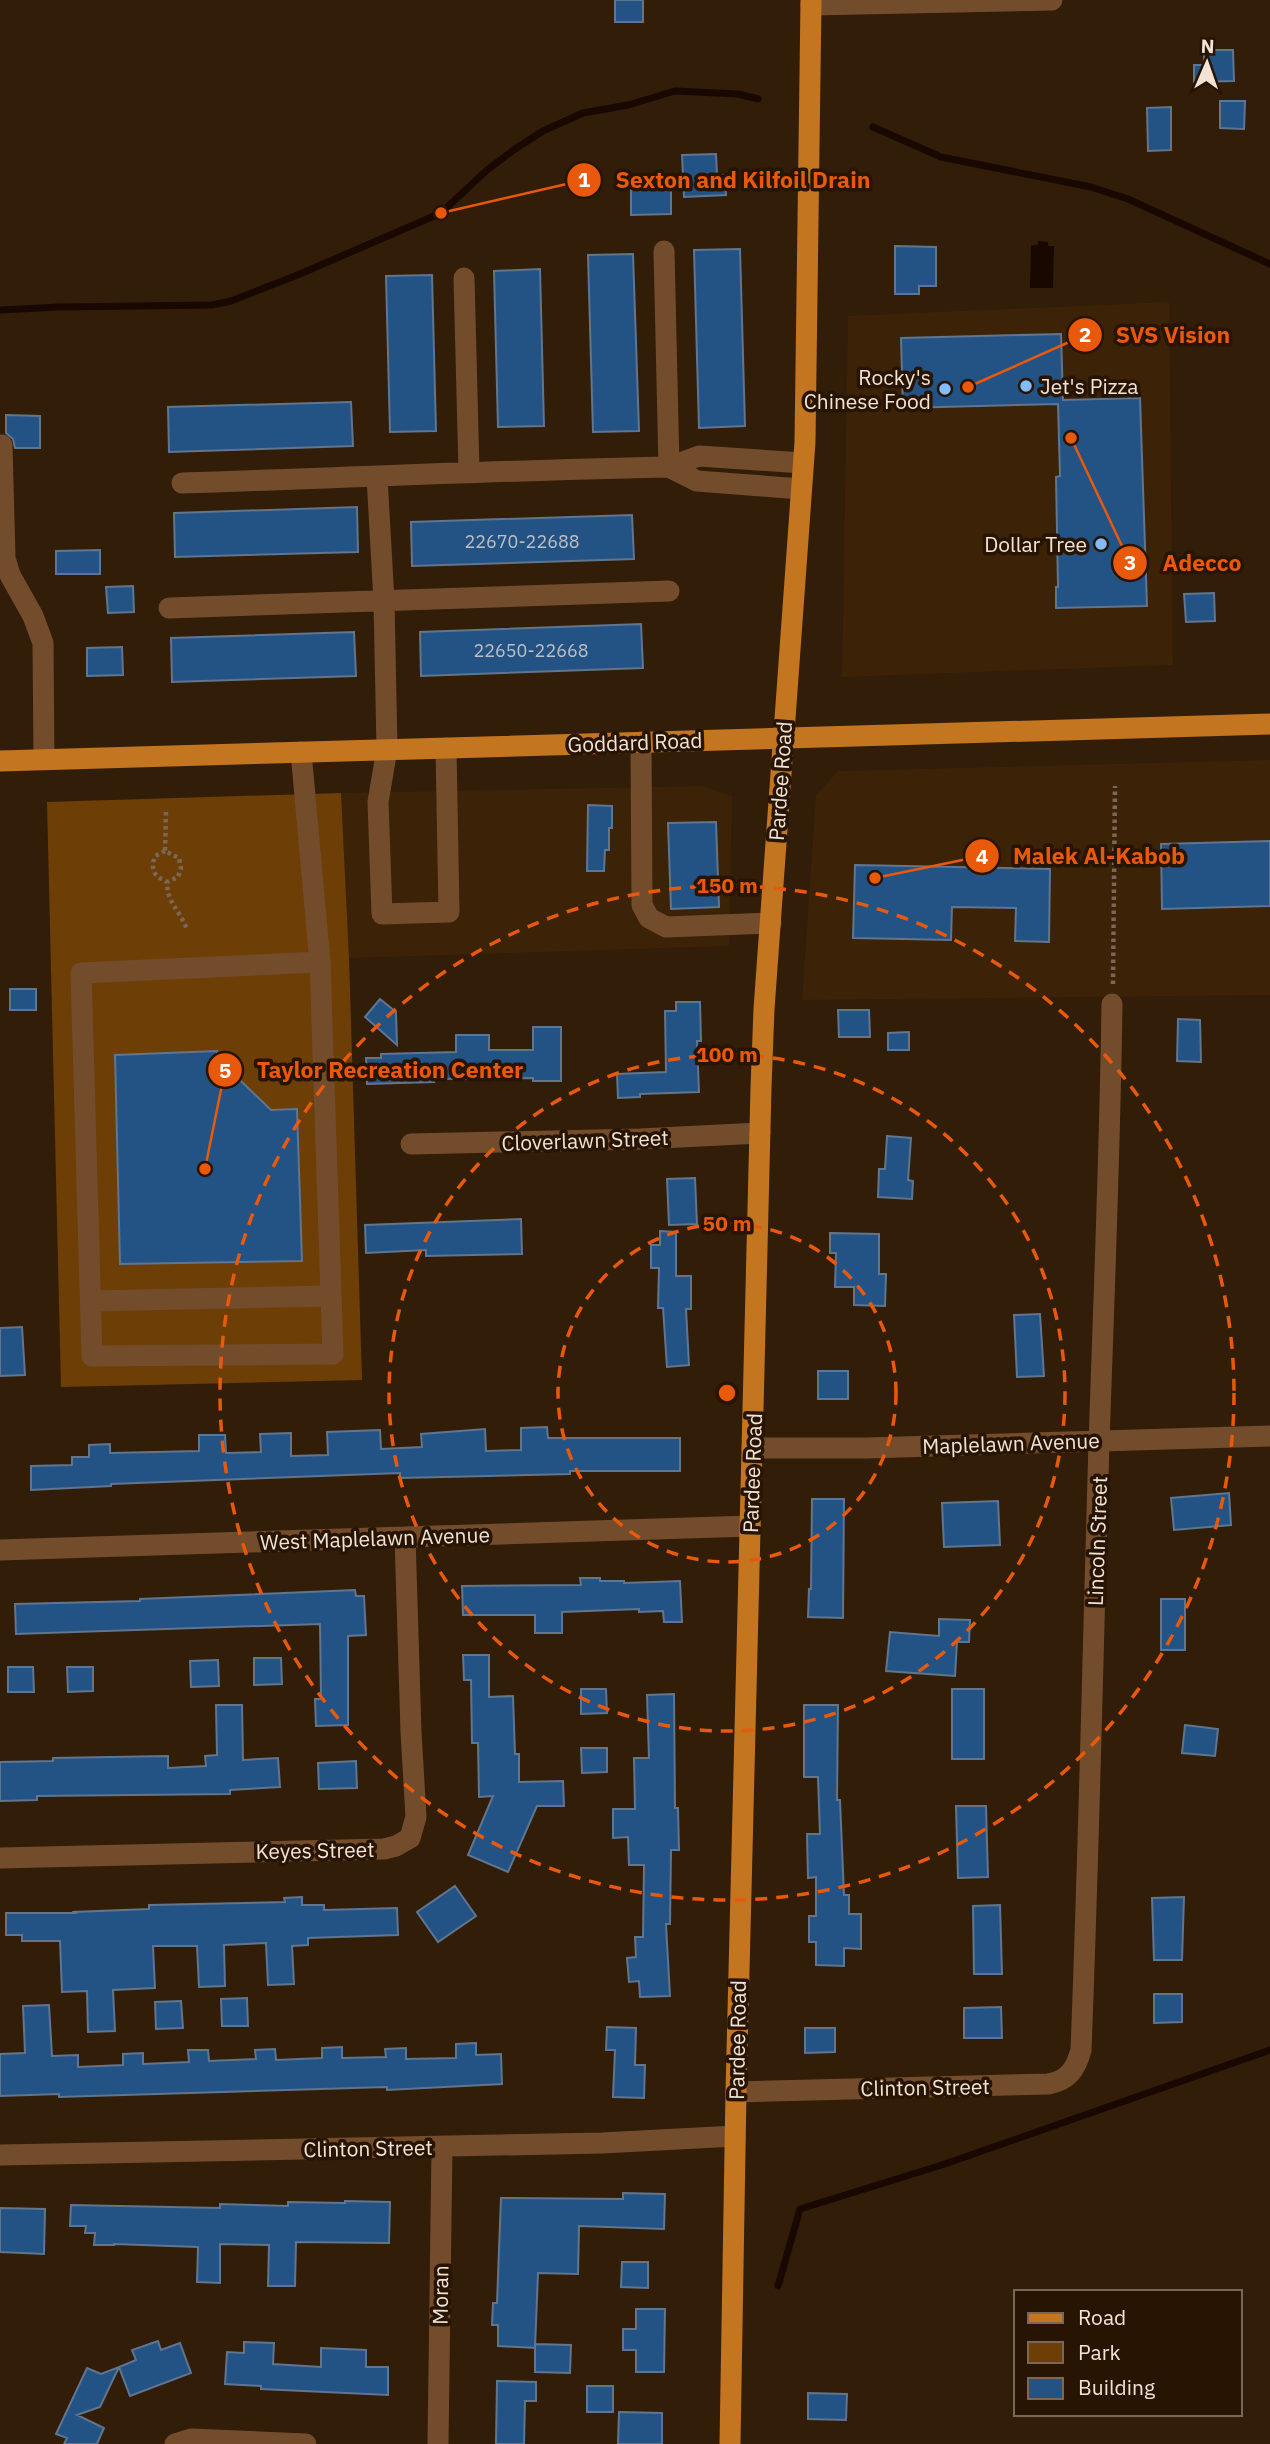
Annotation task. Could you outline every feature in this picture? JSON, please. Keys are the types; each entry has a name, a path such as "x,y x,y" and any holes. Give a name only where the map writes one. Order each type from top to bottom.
{"main road":[{"name":"Pardee Road","path":"730,2444 736,2092 764,1009 803,463 810,192 811,3"},
{"name":"Goddard Road","path":"0,761 1270,724"}],"street":[{"path":"811,3 1052,0"},
{"path":"664,251 669,467"},
{"path":"464,278 468,471"},
{"path":"2,445 5,558 10,575 33,616 43,643 44,760"},
{"path":"182,483 377,477 468,471 669,467 699,456 803,463"},
{"path":"669,467 697,481 801,489"},
{"path":"377,477 384,601 387,749 378,802 382,914 449,912 446,748"},
{"path":"169,608 669,591"},
{"path":"641,742 642,905 649,918 666,927 771,923"},
{"path":"301,752 320,962 333,1354 92,1356 81,973 320,962"},
{"name":"Lincoln Street","path":"1069,2075 1077,2065 1081,2050 1109,1201 1112,1004"},
{"name":"Cloverlawn Street","path":"411,1144 640,1139 760,1133"},
{"path":"91,1301 331,1296"},
{"name":"Maplelawn Avenue","path":"752,1448 867,1448 1270,1436"},
{"name":"West Maplelawn Avenue","path":"0,1550 750,1526"},
{"name":"Keyes Street","path":"0,1858 384,1849 410,1838 416,1816 405,1537"},
{"name":"Clinton Street","path":"736,2092 1048,2084 1057,2083 1069,2075"},
{"name":"Clinton Street","path":"0,2155 602,2143 735,2136"},
{"name":"Moran","path":"438,2444 442,2147"},
{"path":"175,2444 191,2439 306,2444"}],"path":[{"path":"1112,1004 1115,786"},
{"path":"165,850 166,812"},
{"path":"165,850 179,858 181,868 178,877 167,882"},
{"path":"165,850 155,856 152,869 154,874 167,882 170,901 184,920 187,930"}],"shaded area":[{"path":"1038,241 1054,246 1053,288 1030,288 1031,245 1038,245"},
{"path":"1169,302 1173,665 842,677 848,316"},
{"path":"1270,760 1270,995 802,1000 816,795 838,771"},
{"path":"702,786 732,796 729,946 349,958 341,793"}],"green space":[{"path":"341,793 362,1380 61,1387 47,802"}],"building":[{"path":"615,0 643,0 643,22 615,22"},
{"path":"1212,50 1233,50 1234,81 1194,82 1194,65 1204,65 1204,53 1212,53"},
{"path":"1220,101 1245,101 1244,129 1220,128"},
{"path":"1171,107 1171,150 1148,151 1147,108"},
{"path":"716,154 717,175 725,175 726,195 684,197 682,155"},
{"path":"671,189 671,214 631,215 631,190"},
{"path":"895,246 936,247 936,286 919,286 919,294 895,294"},
{"path":"740,249 745,426 699,428 694,250"},
{"path":"633,254 639,431 593,432 588,255"},
{"path":"540,269 544,426 498,427 494,271"},
{"path":"432,275 436,431 390,432 386,276"},
{"path":"1061,334 1063,400 1140,398 1147,606 1056,608 1056,477 1060,476 1058,404 903,408 901,338"},
{"path":"351,402 353,446 169,452 168,407"},
{"path":"6,415 40,416 40,448 15,448 13,439 6,433"},
{"path":"357,507 358,552 175,557 174,513"},
{"path":"632,515 634,559 412,566 411,522"},
{"path":"100,550 100,574 56,574 56,551"},
{"path":"133,586 134,612 108,613 106,587"},
{"path":"1214,593 1215,621 1186,622 1184,594"},
{"path":"641,624 643,668 421,676 420,632"},
{"path":"354,632 356,676 172,682 171,638"},
{"path":"122,647 123,675 87,676 87,648"},
{"path":"588,805 612,806 612,828 609,828 609,850 605,850 604,871 587,871"},
{"path":"716,822 719,907 671,909 668,823"},
{"path":"1270,841 1270,906 1162,909 1161,844"},
{"path":"855,865 1050,869 1049,942 1015,941 1016,908 952,907 951,940 853,938"},
{"path":"10,989 36,989 36,1010 10,1010"},
{"path":"380,999 396,1012 397,1045 365,1017"},
{"path":"676,1002 700,1002 701,1041 697,1041 699,1092 640,1094 640,1097 618,1098 617,1074 666,1072 665,1011 676,1011"},
{"path":"838,1010 869,1010 870,1037 839,1037"},
{"path":"1178,1019 1200,1020 1201,1062 1177,1061"},
{"path":"533,1027 561,1027 561,1081 533,1081 533,1078 433,1079 434,1082 367,1084 366,1058 381,1058 381,1054 456,1052 456,1035 489,1035 489,1050 533,1050"},
{"path":"909,1032 909,1050 888,1050 888,1033"},
{"path":"217,1051 217,1058 271,1110 297,1109 302,1261 120,1264 115,1055"},
{"path":"887,1136 911,1138 908,1180 913,1181 912,1199 878,1197 879,1169 885,1169"},
{"path":"695,1178 697,1224 669,1225 667,1179"},
{"path":"521,1219 522,1254 426,1256 426,1250 366,1253 365,1225"},
{"path":"660,1231 676,1232 676,1276 691,1276 691,1309 686,1309 689,1365 667,1367 663,1308 658,1308 659,1268 651,1268 651,1245 660,1245"},
{"path":"830,1233 879,1234 879,1274 886,1274 885,1306 854,1305 854,1287 835,1287 836,1253 830,1253"},
{"path":"1040,1314 1044,1376 1017,1377 1014,1315"},
{"path":"22,1327 25,1375 0,1376 0,1328"},
{"path":"818,1371 848,1371 848,1399 818,1399"},
{"path":"547,1427 548,1438 680,1438 680,1471 570,1471 570,1474 400,1478 400,1473 111,1484 31,1490 31,1466 72,1465 72,1457 89,1457 89,1445 110,1444 110,1453 199,1451 199,1435 225,1435 226,1453 261,1452 260,1434 291,1433 291,1456 328,1455 327,1432 380,1430 381,1449 422,1447 421,1434 485,1429 486,1451 521,1450 521,1428"},
{"path":"1229,1493 1231,1525 1174,1530 1171,1498"},
{"path":"812,1499 844,1499 843,1618 808,1617"},
{"path":"998,1501 1000,1545 944,1547 942,1503"},
{"path":"580,1578 600,1578 600,1581 624,1583 680,1581 682,1622 664,1622 663,1611 639,1612 639,1609 562,1612 562,1633 535,1633 535,1615 463,1615 462,1586 581,1585"},
{"path":"355,1590 356,1596 364,1596 366,1635 348,1636 348,1725 316,1726 315,1699 321,1699 320,1624 16,1634 15,1604 140,1601"},
{"path":"1161,1599 1185,1599 1185,1650 1161,1650"},
{"path":"939,1619 970,1620 969,1642 957,1642 955,1676 886,1671 890,1632 939,1636"},
{"path":"463,1655 489,1655 489,1697 513,1696 519,1782 563,1781 564,1806 537,1806 508,1872 468,1855 493,1796 479,1797 478,1743 472,1743 471,1680 464,1680"},
{"path":"254,1658 281,1658 282,1684 254,1685"},
{"path":"218,1660 219,1686 191,1687 190,1661"},
{"path":"8,1667 33,1667 34,1692 8,1692"},
{"path":"67,1667 93,1667 93,1691 68,1692"},
{"path":"581,1689 606,1689 607,1713 581,1714"},
{"path":"952,1689 984,1689 984,1759 952,1759"},
{"path":"674,1694 675,1808 678,1808 679,1850 671,1850 670,1924 666,1924 670,1996 640,1997 639,1981 629,1982 627,1958 636,1957 635,1937 643,1937 644,1865 629,1865 628,1837 613,1838 613,1809 635,1809 634,1758 649,1758 647,1695"},
{"path":"216,1705 242,1705 243,1760 278,1758 280,1787 230,1790 230,1794 37,1796 37,1800 0,1801 0,1762 53,1761 53,1758 168,1756 168,1768 206,1766 205,1756 217,1755"},
{"path":"804,1705 838,1705 837,1800 840,1800 844,1895 849,1895 849,1914 861,1914 861,1949 844,1948 844,1966 816,1965 816,1942 809,1942 809,1916 816,1916 816,1877 808,1878 807,1834 820,1834 818,1777 804,1777"},
{"path":"1185,1725 1218,1729 1215,1756 1182,1753"},
{"path":"581,1748 607,1748 607,1772 582,1773"},
{"path":"356,1761 357,1788 319,1789 318,1763"},
{"path":"956,1806 986,1806 988,1877 958,1878"},
{"path":"455,1886 476,1916 438,1942 417,1912"},
{"path":"302,1897 302,1905 324,1905 324,1910 397,1908 398,1935 308,1938 308,1945 292,1946 294,1984 268,1985 266,1943 224,1945 225,1986 199,1987 197,1946 153,1946 155,1988 113,1990 115,2031 88,2032 87,1991 62,1992 60,1941 22,1941 22,1935 6,1935 6,1913 75,1913 149,1909 149,1905 285,1902 284,1898"},
{"path":"1184,1897 1182,1960 1154,1960 1152,1898"},
{"path":"1000,1905 1002,1974 974,1974 973,1906"},
{"path":"1154,1994 1182,1994 1182,2022 1154,2023"},
{"path":"247,1998 248,2026 222,2026 221,1999"},
{"path":"181,2001 183,2028 156,2029 155,2002"},
{"path":"49,2005 52,2056 78,2055 78,2067 123,2065 123,2054 143,2053 143,2064 189,2062 188,2050 208,2050 209,2061 256,2059 255,2050 275,2049 276,2060 322,2058 322,2048 342,2047 342,2058 386,2057 385,2049 406,2048 406,2059 456,2058 456,2044 476,2043 476,2055 501,2054 502,2084 387,2090 387,2087 59,2097 59,2094 0,2096 0,2054 25,2053 23,2006"},
{"path":"1001,2007 1002,2038 964,2038 964,2008"},
{"path":"607,2027 636,2028 635,2065 645,2065 644,2098 613,2097 615,2050 606,2050"},
{"path":"805,2028 835,2028 835,2052 805,2053"},
{"path":"623,2193 665,2194 664,2229 579,2226 578,2274 538,2273 535,2348 498,2346 498,2325 492,2325 493,2303 497,2303 501,2198 623,2199"},
{"path":"288,2202 390,2202 389,2243 296,2242 295,2286 268,2286 269,2245 220,2244 220,2283 197,2282 198,2247 94,2245 95,2233 85,2233 86,2226 70,2226 71,2205 220,2208 220,2204 288,2206"},
{"path":"0,2208 45,2209 44,2254 0,2252"},
{"path":"622,2262 648,2262 648,2288 621,2287"},
{"path":"636,2309 665,2309 664,2372 636,2372 636,2350 623,2350 623,2329 636,2329"},
{"path":"158,2341 161,2350 180,2343 191,2373 130,2396 119,2367 136,2360 132,2350"},
{"path":"244,2342 274,2343 273,2364 321,2367 321,2348 366,2350 366,2367 388,2367 388,2395 261,2389 261,2386 225,2384 227,2352 244,2353"},
{"path":"535,2344 571,2345 570,2373 535,2372"},
{"path":"119,2367 100,2407 77,2415 104,2428 97,2444 64,2444 67,2438 56,2434 87,2368 101,2374"},
{"path":"497,2381 536,2382 536,2401 525,2401 524,2444 496,2444"},
{"path":"587,2386 613,2386 613,2412 587,2412"},
{"path":"808,2393 847,2394 846,2420 808,2419"},
{"path":"619,2412 662,2413 662,2444 618,2444"}],"waterway":[{"path":"0,310 212,305 231,301 441,213 487,170 515,149 543,131 583,113 628,105 675,91 738,94 758,99"},
{"path":"873,127 941,157 1091,187 1128,199 1270,264"},
{"path":"778,2286 800,2209 945,2164 1270,2050"}],"place":[{"name":"Sexton and Kilfoil Drain","path":"441,213"},
{"name":"Jet's Pizza","path":"1026,386"},
{"name":"SVS Vision","path":"968,387"},
{"name":"Rocky's Chinese Food","path":"945,389"},
{"name":"Adecco","path":"1071,438"},
{"name":"Dollar Tree","path":"1101,544"},
{"name":"Malek Al-Kabob","path":"875,878"},
{"name":"Taylor Recreation Center","path":"205,1169"}]}
